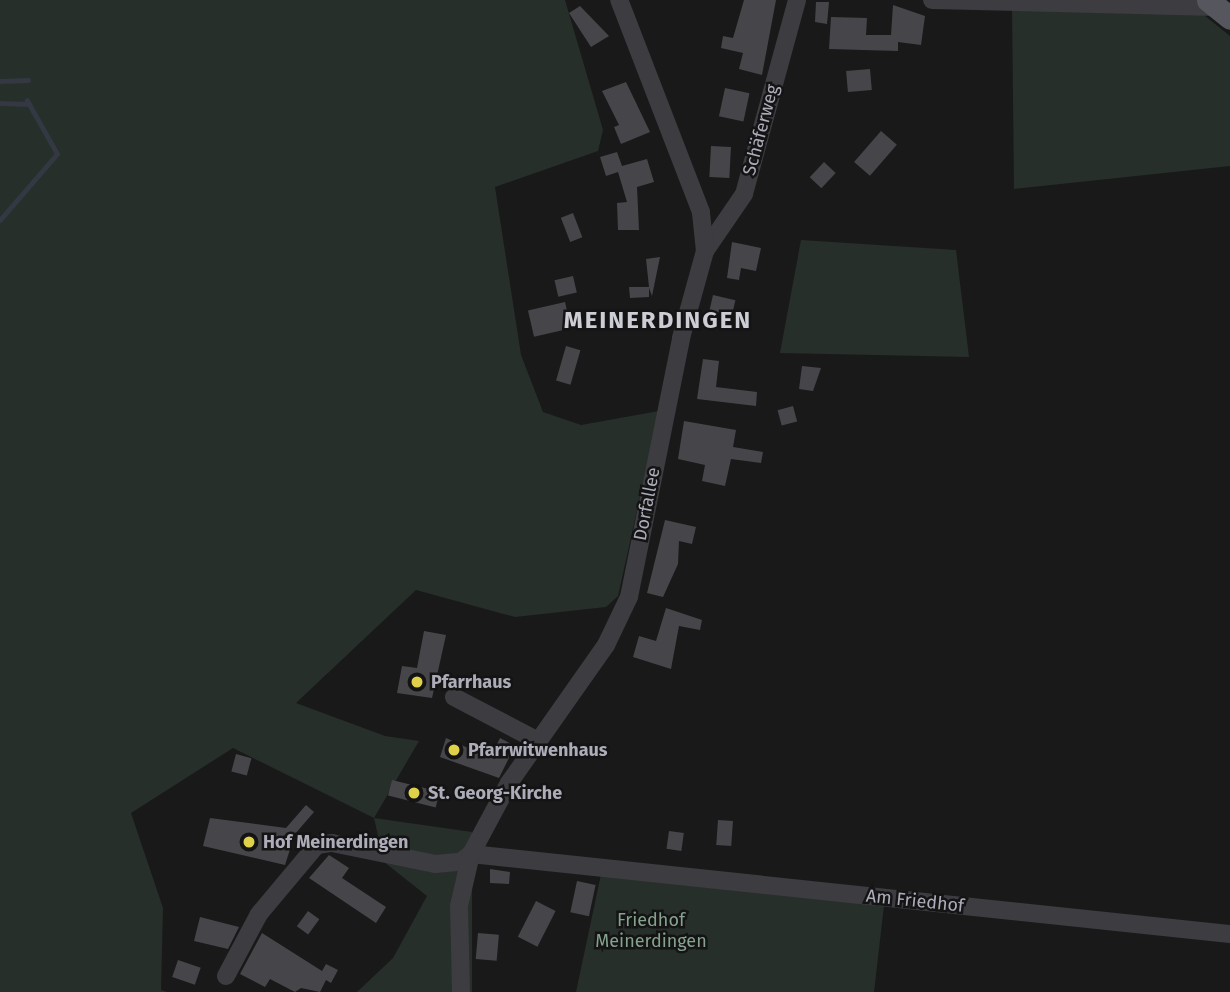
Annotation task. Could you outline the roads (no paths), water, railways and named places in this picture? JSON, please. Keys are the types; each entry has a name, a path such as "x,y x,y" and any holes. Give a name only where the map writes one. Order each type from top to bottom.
{"street":[{"name":"Dorfallee","path":"461,992 459,906 471,854 494,807 606,645 629,597 681,338 705,251 701,212 620,0"},
{"name":"Schäferweg","path":"705,251 744,194 797,0"},
{"path":"932,0 1218,9"},
{"path":"701,212 732,211"},
{"path":"454,697 538,741"},
{"path":"226,976 259,914 317,845 332,843 435,864 460,862 471,854"},
{"name":"Am Friedhof","path":"471,854 1230,934"}],"waterway":[{"path":"0,81 28,80"},
{"path":"0,220 57,154 27,101"},
{"path":"0,103 28,104"}],"place":[{"name":"Pfarrhaus","path":"417,682"},
{"name":"Pfarrwitwenhaus","path":"454,750"},
{"name":"St. Georg-Kirche","path":"414,793"},
{"name":"Hof Meinerdingen","path":"249,842"}],"district":[{"name":"MEINERDINGEN","path":"658,321"}],"park label":[{"name":"Friedhof Meinerdingen","path":"651,932"}]}
